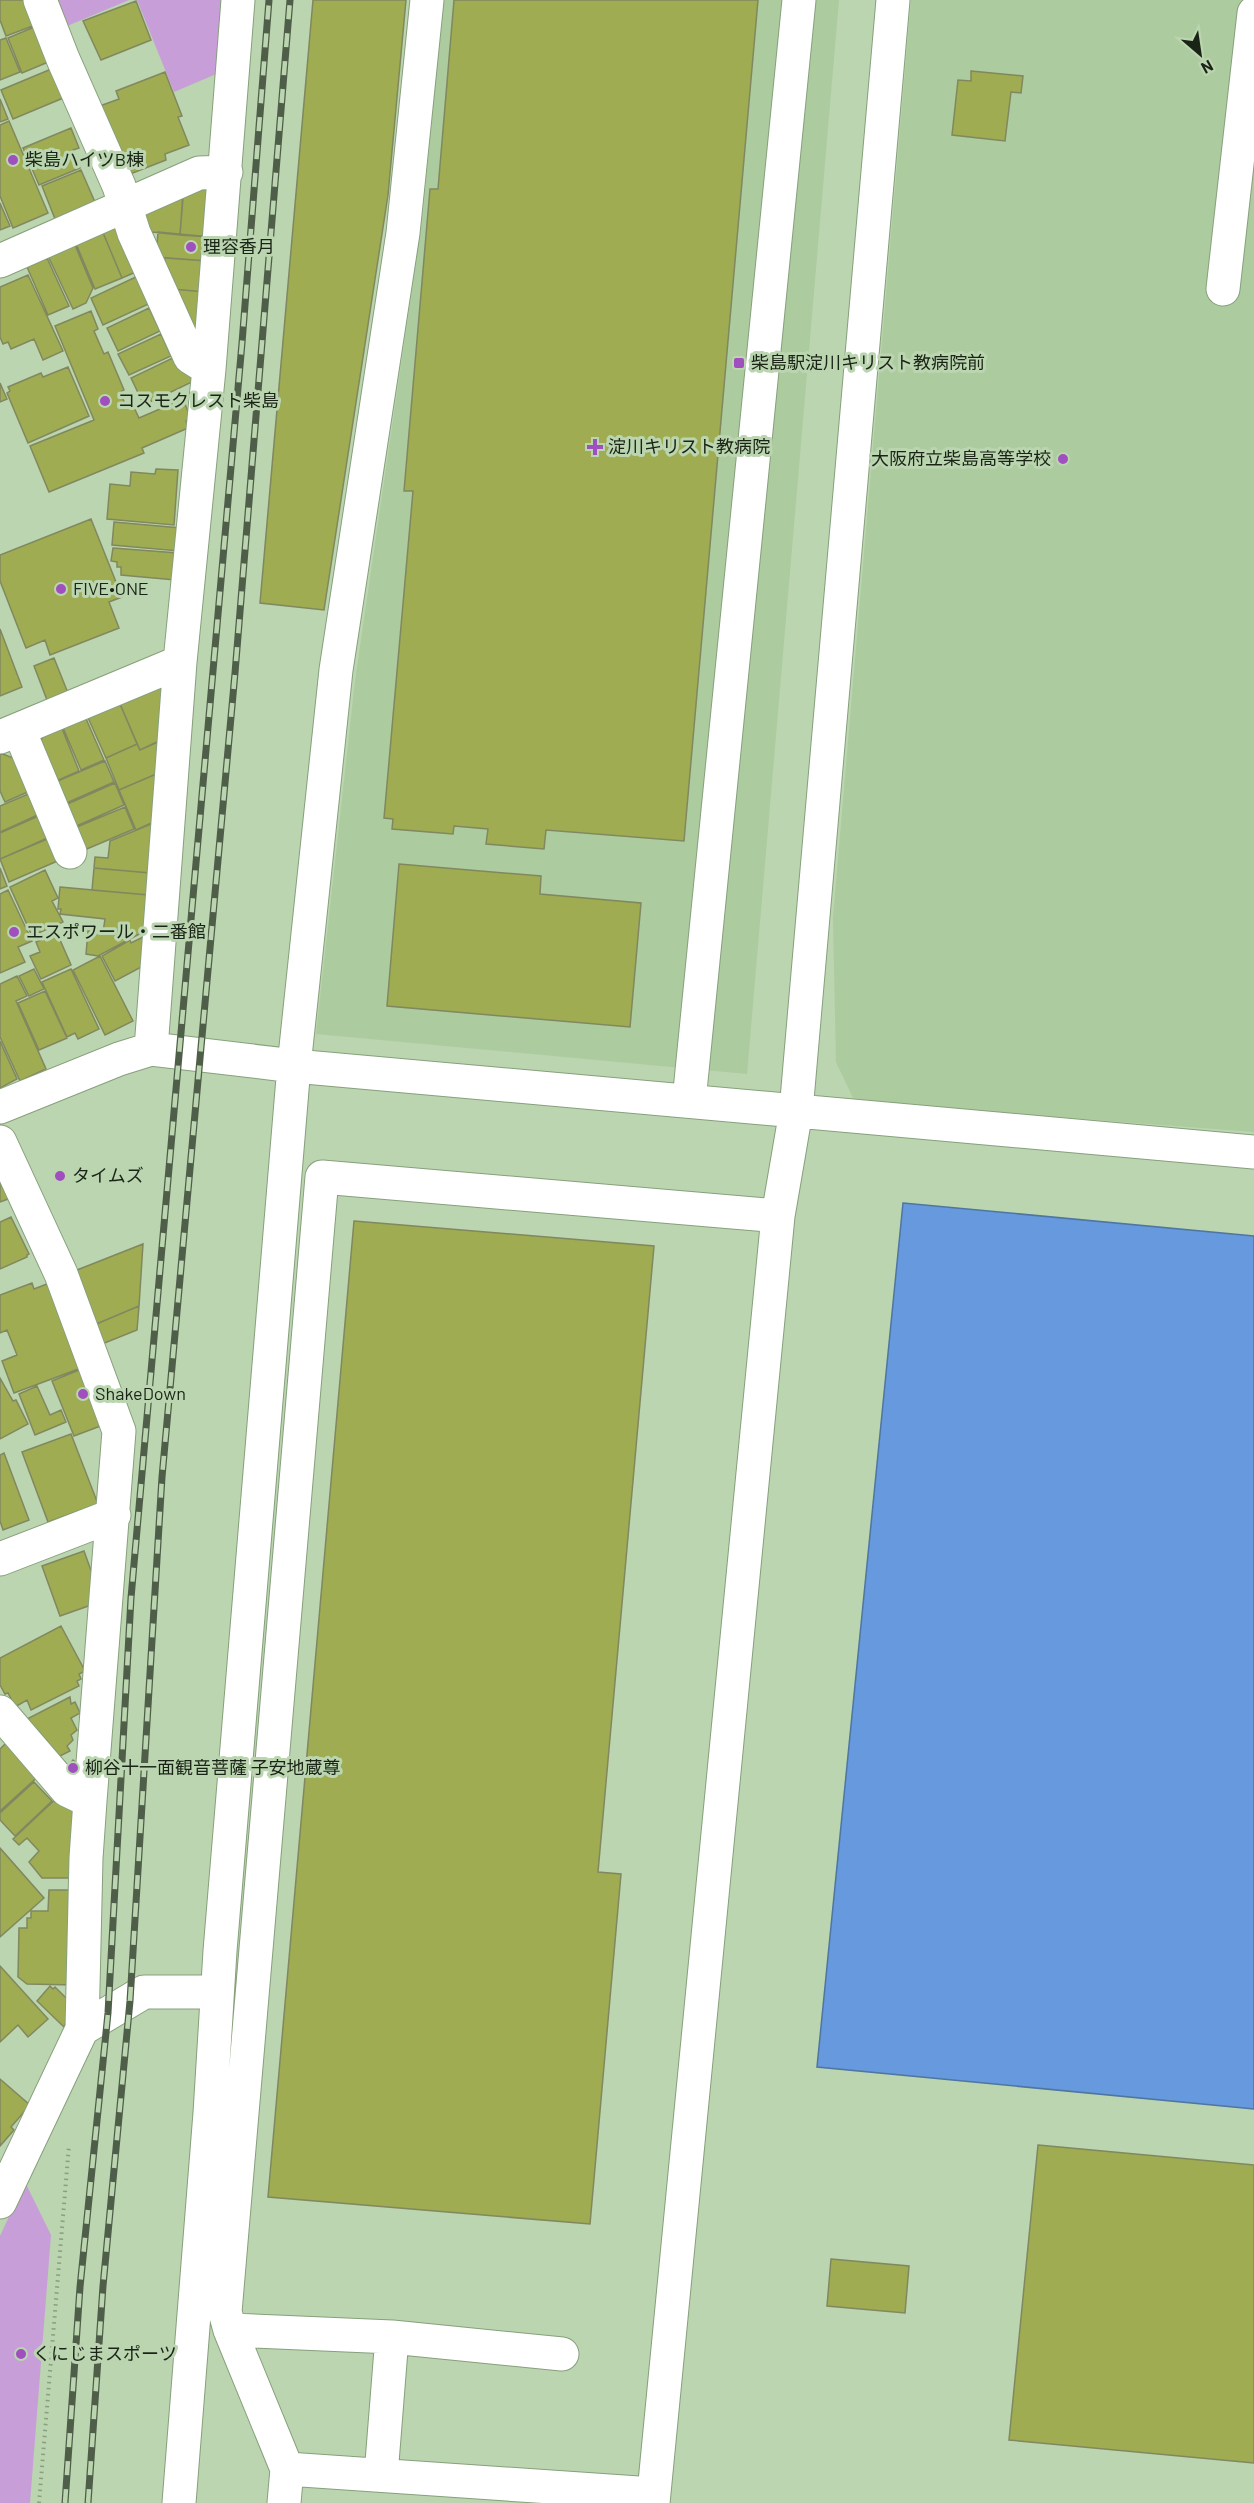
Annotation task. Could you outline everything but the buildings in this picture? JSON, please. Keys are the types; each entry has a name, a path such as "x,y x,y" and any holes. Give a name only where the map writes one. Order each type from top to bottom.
{"street":[{"path":"40,0 126,207 134,233 190,357 209,369"},
{"path":"151,1049 180,662 209,369 238,0"},
{"path":"179,2503 218,1992 294,1066 336,669 403,233 427,0"},
{"path":"689,1101 799,0"},
{"path":"287,2469 653,2499 778,1216 796,1111 893,0"},
{"path":"1223,289 1254,14"},
{"path":"0,261 199,173 226,172"},
{"path":"70,852 9,734 180,662"},
{"path":"0,1107 119,1059 151,1049 294,1066 1254,1152"},
{"path":"0,1142 61,1274 120,1431 86,1858 82,2029 0,2202"},
{"path":"284,2503 287,2469 230,2330 225,2312 322,1176 778,1216"},
{"path":"0,1559 114,1515"},
{"path":"0,1712 67,1790 90,1801"},
{"path":"82,2029 144,1992 218,1992"},
{"path":"230,2330 392,2337 562,2354"},
{"path":"381,2475 392,2337"}],"path":[{"path":"39,2503 69,2143"}],"shaded area":[{"path":"49,0 129,0 60,29"},
{"path":"137,0 224,0 221,72 174,92"},
{"name":"淀川キリスト教病院","path":"443,0 839,0 747,1074 316,1034 355,681 423,214"},
{"name":"大阪府立柴島高等学校","path":"911,0 1254,0 1254,1132 855,1102 836,1062 833,918"},
{"name":"くにじまスポーツ","path":"25,2182 51,2235 30,2503 0,2503 0,2236"}],"water":[{"path":"903,1203 1254,1236 1254,2109 817,2067"}],"railway":[{"path":"65,2503 80,2287 108,2013 131,1598 242,343 269,0"},
{"path":"88,2503 103,2286 130,2001 162,1477 235,673 290,0"}],"place":[{"name":"柴島ハイツB棟","path":"13,160"},
{"name":"理容香月","path":"191,247"},
{"name":"柴島駅淀川キリスト教病院前","path":"739,363"},
{"name":"コスモクレスト柴島","path":"105,401"},
{"name":"淀川キリスト教病院","path":"595,447"},
{"name":"大阪府立柴島高等学校","path":"1063,459"},
{"name":"FIVE•ONE","path":"61,589"},
{"name":"エスポワール・二番館","path":"14,932"},
{"name":"タイムズ","path":"60,1176"},
{"name":"ShakeDown","path":"83,1394"},
{"name":"柳谷十一面観音菩薩 子安地蔵尊","path":"73,1768"},
{"name":"くにじまスポーツ","path":"21,2354"}]}
